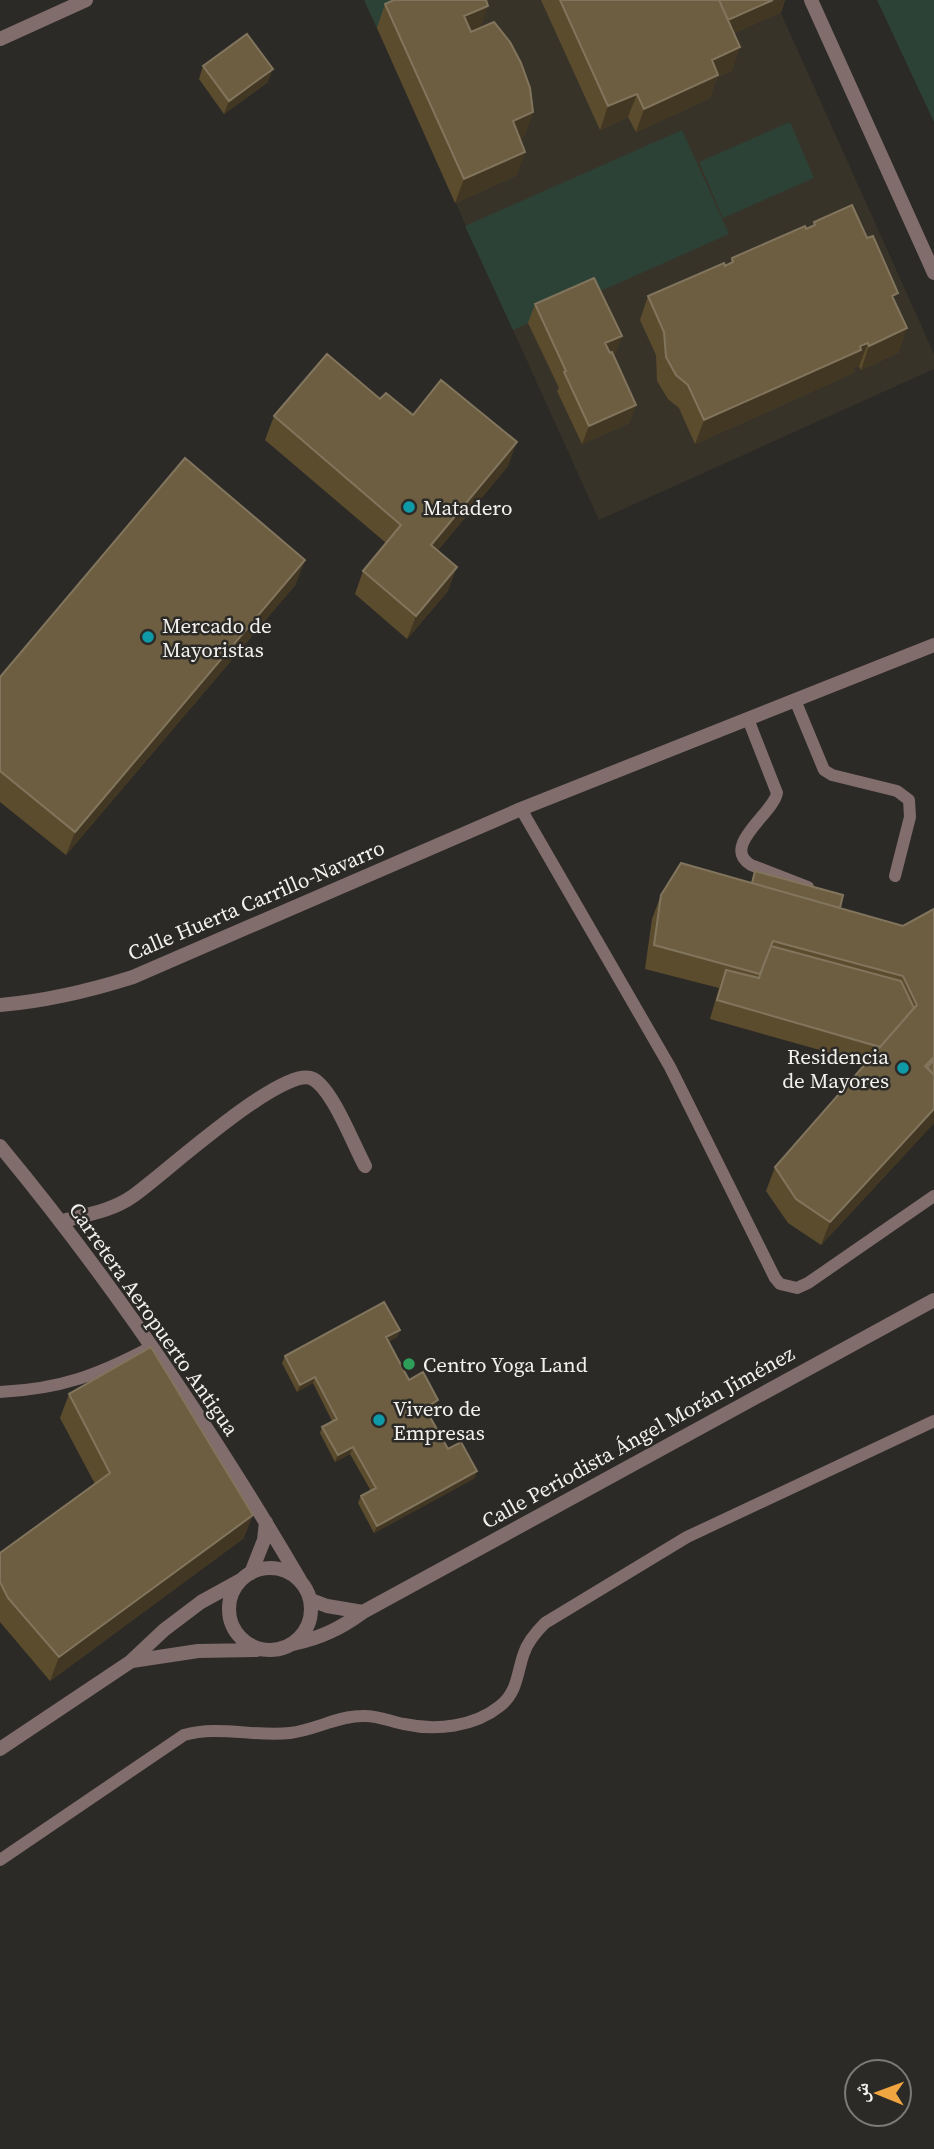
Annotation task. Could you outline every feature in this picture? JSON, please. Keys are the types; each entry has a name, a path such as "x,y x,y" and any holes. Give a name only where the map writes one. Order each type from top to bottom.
{"street":[{"path":"0,39 86,0"},
{"path":"811,0 934,273"},
{"name":"Calle Huerta Carrillo-Navarro","path":"0,1005 52,1000 92,991 134,977 521,809 934,645"},
{"path":"62,1221 109,1209 132,1197 260,1098 287,1081 302,1076 313,1078 328,1091 365,1166"},
{"name":"Carretera Aeropuerto Antigua","path":"0,1146 62,1221 151,1347 266,1522 300,1580"},
{"name":"Calle Periodista Ángel Morán Jiménez","path":"293,1644 318,1638 341,1628 363,1612 934,1300"},
{"path":"266,1522 264,1540 246,1576 234,1591 230,1603 230,1617 243,1640 254,1647 267,1650"},
{"path":"0,1749 130,1662 164,1630 192,1609 246,1576 263,1568 289,1572 300,1580 311,1600 311,1617 305,1632 293,1644 281,1649 198,1651 130,1662"},
{"path":"311,1600 327,1606 363,1612"}],"lane":[{"path":"795,700 824,770 832,775 897,792 909,800 910,817 895,876"},
{"path":"748,719 776,793 775,801 744,839 741,855 745,862 751,865 812,888"},
{"path":"521,809 666,1059 780,1284 797,1289 808,1283 934,1196"},
{"path":"0,1392 47,1388 76,1381 107,1370 151,1347"},
{"path":"0,1860 184,1735 198,1731 267,1735 320,1727 360,1715 426,1727 469,1722 486,1715 503,1704 513,1690 528,1644 545,1623 687,1537 934,1421"}],"shaded area":[{"path":"364,0 775,0 934,354 934,369 599,520"}],"green space":[{"path":"364,0 439,0 377,28"},
{"path":"877,0 934,0 934,122"},
{"path":"790,122 814,178 723,218 699,162"},
{"path":"682,130 729,234 513,330 465,226"}],"building":[{"path":"394,0 486,0 488,6 464,16 471,32 494,22 510,42 521,63 530,88 533,112 513,121 525,152 464,179 385,4"},
{"path":"560,0 719,0 740,47 712,60 718,75 644,109 637,94 608,106"},
{"path":"719,0 773,0 728,20"},
{"path":"247,34 273,69 229,101 203,66"},
{"path":"852,205 867,238 873,236 898,293 892,296 907,328 869,346 868,343 860,346 861,350 704,420 688,385 676,375 666,357 664,332 648,296 724,263 725,266 733,262 732,258 805,226 806,229 815,225 814,222"},
{"path":"594,278 622,336 605,343 610,353 612,352 636,405 589,426 535,304"},
{"name":"Matadero","path":"327,354 380,399 386,393 413,415 441,380 517,442 431,545 457,567 416,616 363,571 401,525 274,416"},
{"name":"Mercado de Mayoristas","path":"185,458 305,560 75,832 0,771 0,677"},
{"name":"Residencia de Mayores","path":"681,863 903,926 934,909 934,1057 925,1066 934,1075 934,1109 830,1222 796,1199 775,1167 917,1005 903,976 773,941 760,974 654,945 661,895"},
{"path":"755,871 843,895 840,908 752,883"},
{"path":"771,946 901,981 914,1008 880,1047 717,1000 726,970 759,978"},
{"path":"934,1060 934,1075 927,1067"},
{"name":"Vivero de Empresas","path":"384,1302 400,1330 386,1337 409,1380 423,1372 438,1400 425,1408 448,1449 461,1442 477,1471 377,1526 361,1496 376,1488 353,1447 338,1455 322,1427 337,1419 315,1377 300,1385 285,1356"},
{"path":"151,1347 253,1515 59,1657 8,1598 0,1582 0,1553 110,1473 69,1394"}],"place":[{"name":"Matadero","path":"409,507"},
{"name":"Mercado de Mayoristas","path":"148,637"},
{"name":"Residencia de Mayores","path":"903,1068"},
{"name":"Centro Yoga Land","path":"409,1364"},
{"name":"Vivero de Empresas","path":"379,1420"}]}
